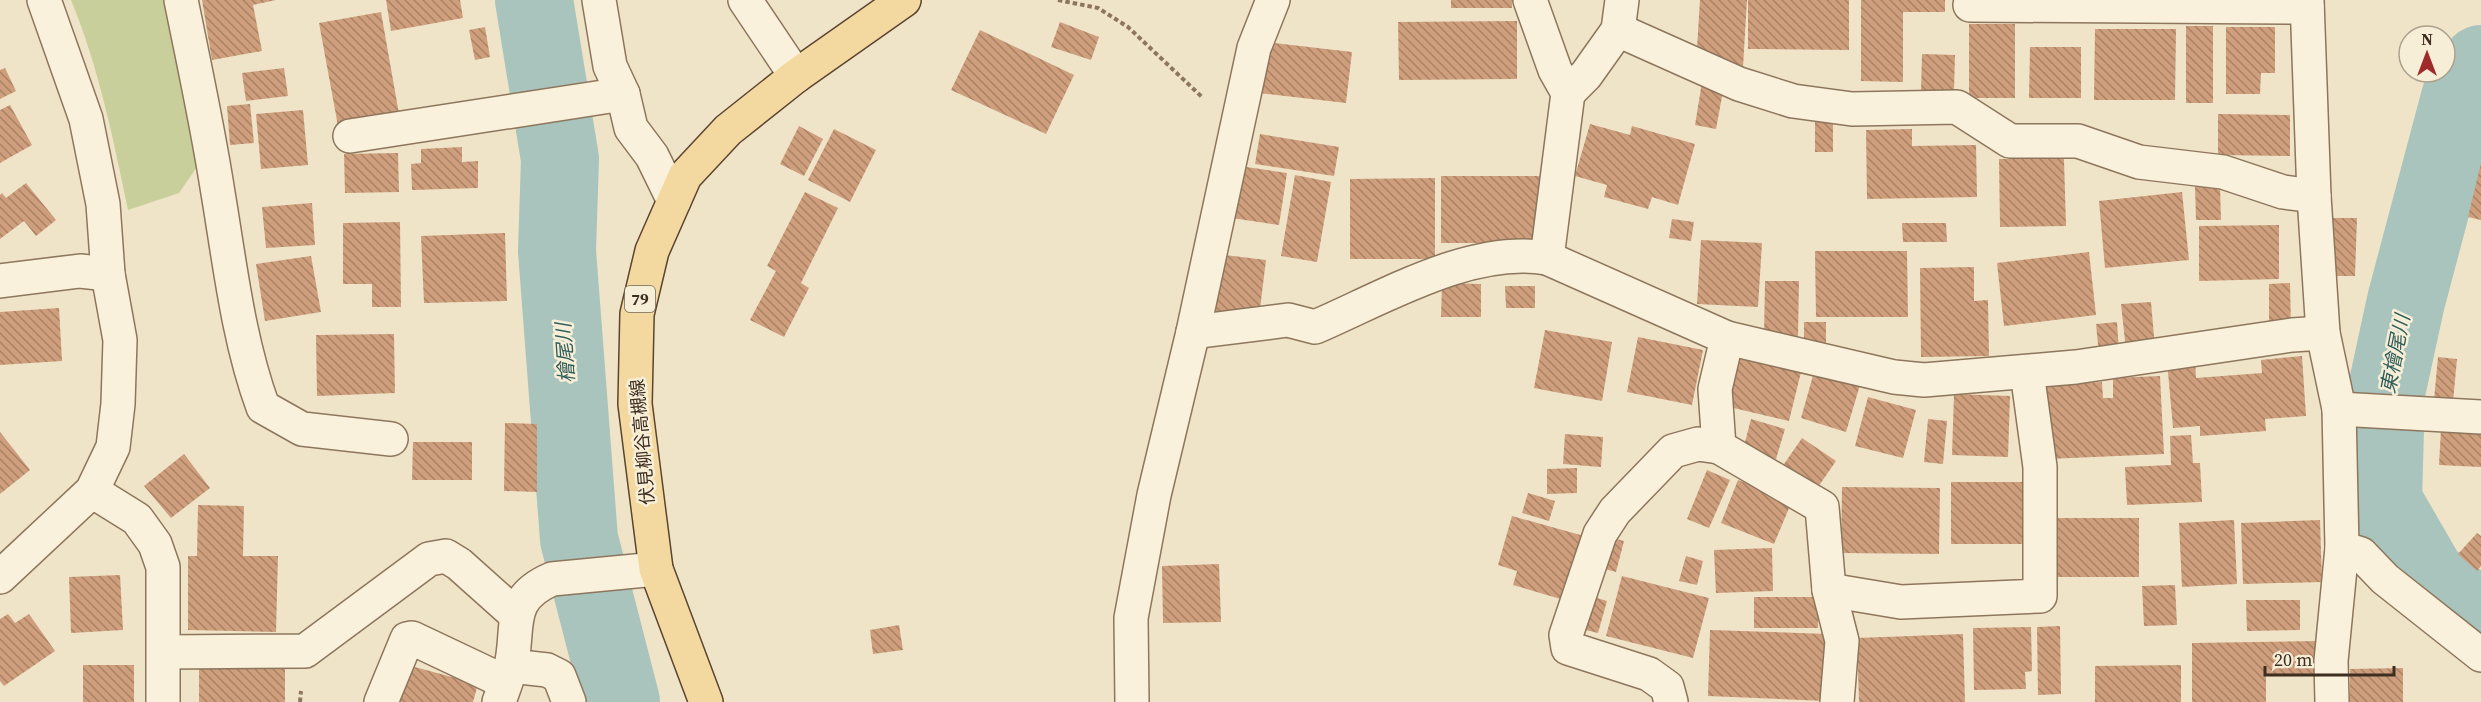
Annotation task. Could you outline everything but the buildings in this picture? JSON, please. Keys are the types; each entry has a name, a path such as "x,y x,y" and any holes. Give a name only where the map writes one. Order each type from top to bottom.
{"main road":[{"name":"伏見柳谷高槻線","path":"706,702 645,570 635,404 637,315 651,251 685,176 728,130 796,76 904,0"}],"street":[{"path":"0,577 92,491 112,447 118,404 120,340 108,274 103,204 86,118 44,0"},
{"path":"181,0 235,293 254,381 263,407 302,429 391,439"},
{"path":"599,0 610,66 622,94 631,128 652,156 674,201"},
{"path":"745,0 796,76"},
{"path":"1132,702 1131,618 1154,495 1193,332 1254,48 1273,0"},
{"path":"1530,0 1555,70 1568,93 1547,258"},
{"path":"1970,5 2307,4 2314,196 2323,333 2350,410 2342,548 2331,661 2332,702"},
{"path":"1568,93 1586,75 1620,15 1739,84 1793,100 1852,109 1957,107 1987,129 2010,141 2078,141 2139,162 2223,172 2283,192 2314,196"},
{"path":"350,136 622,94"},
{"path":"1193,332 1288,320 1315,327 1436,274 1478,261 1512,255 1547,258 1727,338 1894,377 1924,380 2026,372 2292,335 2323,333"},
{"path":"0,280 80,271 108,274"},
{"path":"1719,447 1715,389 1727,338"},
{"path":"1829,590 1901,602 2040,596 2040,467 2026,372"},
{"path":"2350,410 2481,417"},
{"path":"1671,702 1667,687 1649,674 1568,648 1566,635 1600,534 1615,511 1673,451 1698,444 1719,447 1822,507 1829,590 1842,641 1837,702"},
{"path":"92,491 137,519 155,543 163,567 165,652 163,702"},
{"path":"2342,548 2361,554 2385,579 2481,655"},
{"path":"165,652 305,651 429,559 446,556 459,564 515,614"},
{"path":"505,683 515,614 537,585 552,579 645,570"},
{"path":"381,702 406,639 412,638 505,683 547,670 559,676 569,702"}],"path":[{"path":"1058,0 1098,8 1128,27 1180,78 1237,127"}],"green space":[{"path":"71,0 165,0 197,167 179,193 128,210 111,130 90,51"}],"waterway":[{"name":"檜尾川","path":"534,0 560,159 557,251 579,539 621,702"},
{"name":"東檜尾川","path":"2481,64 2460,98 2406,301 2386,393 2383,501 2427,577 2481,620"}]}
